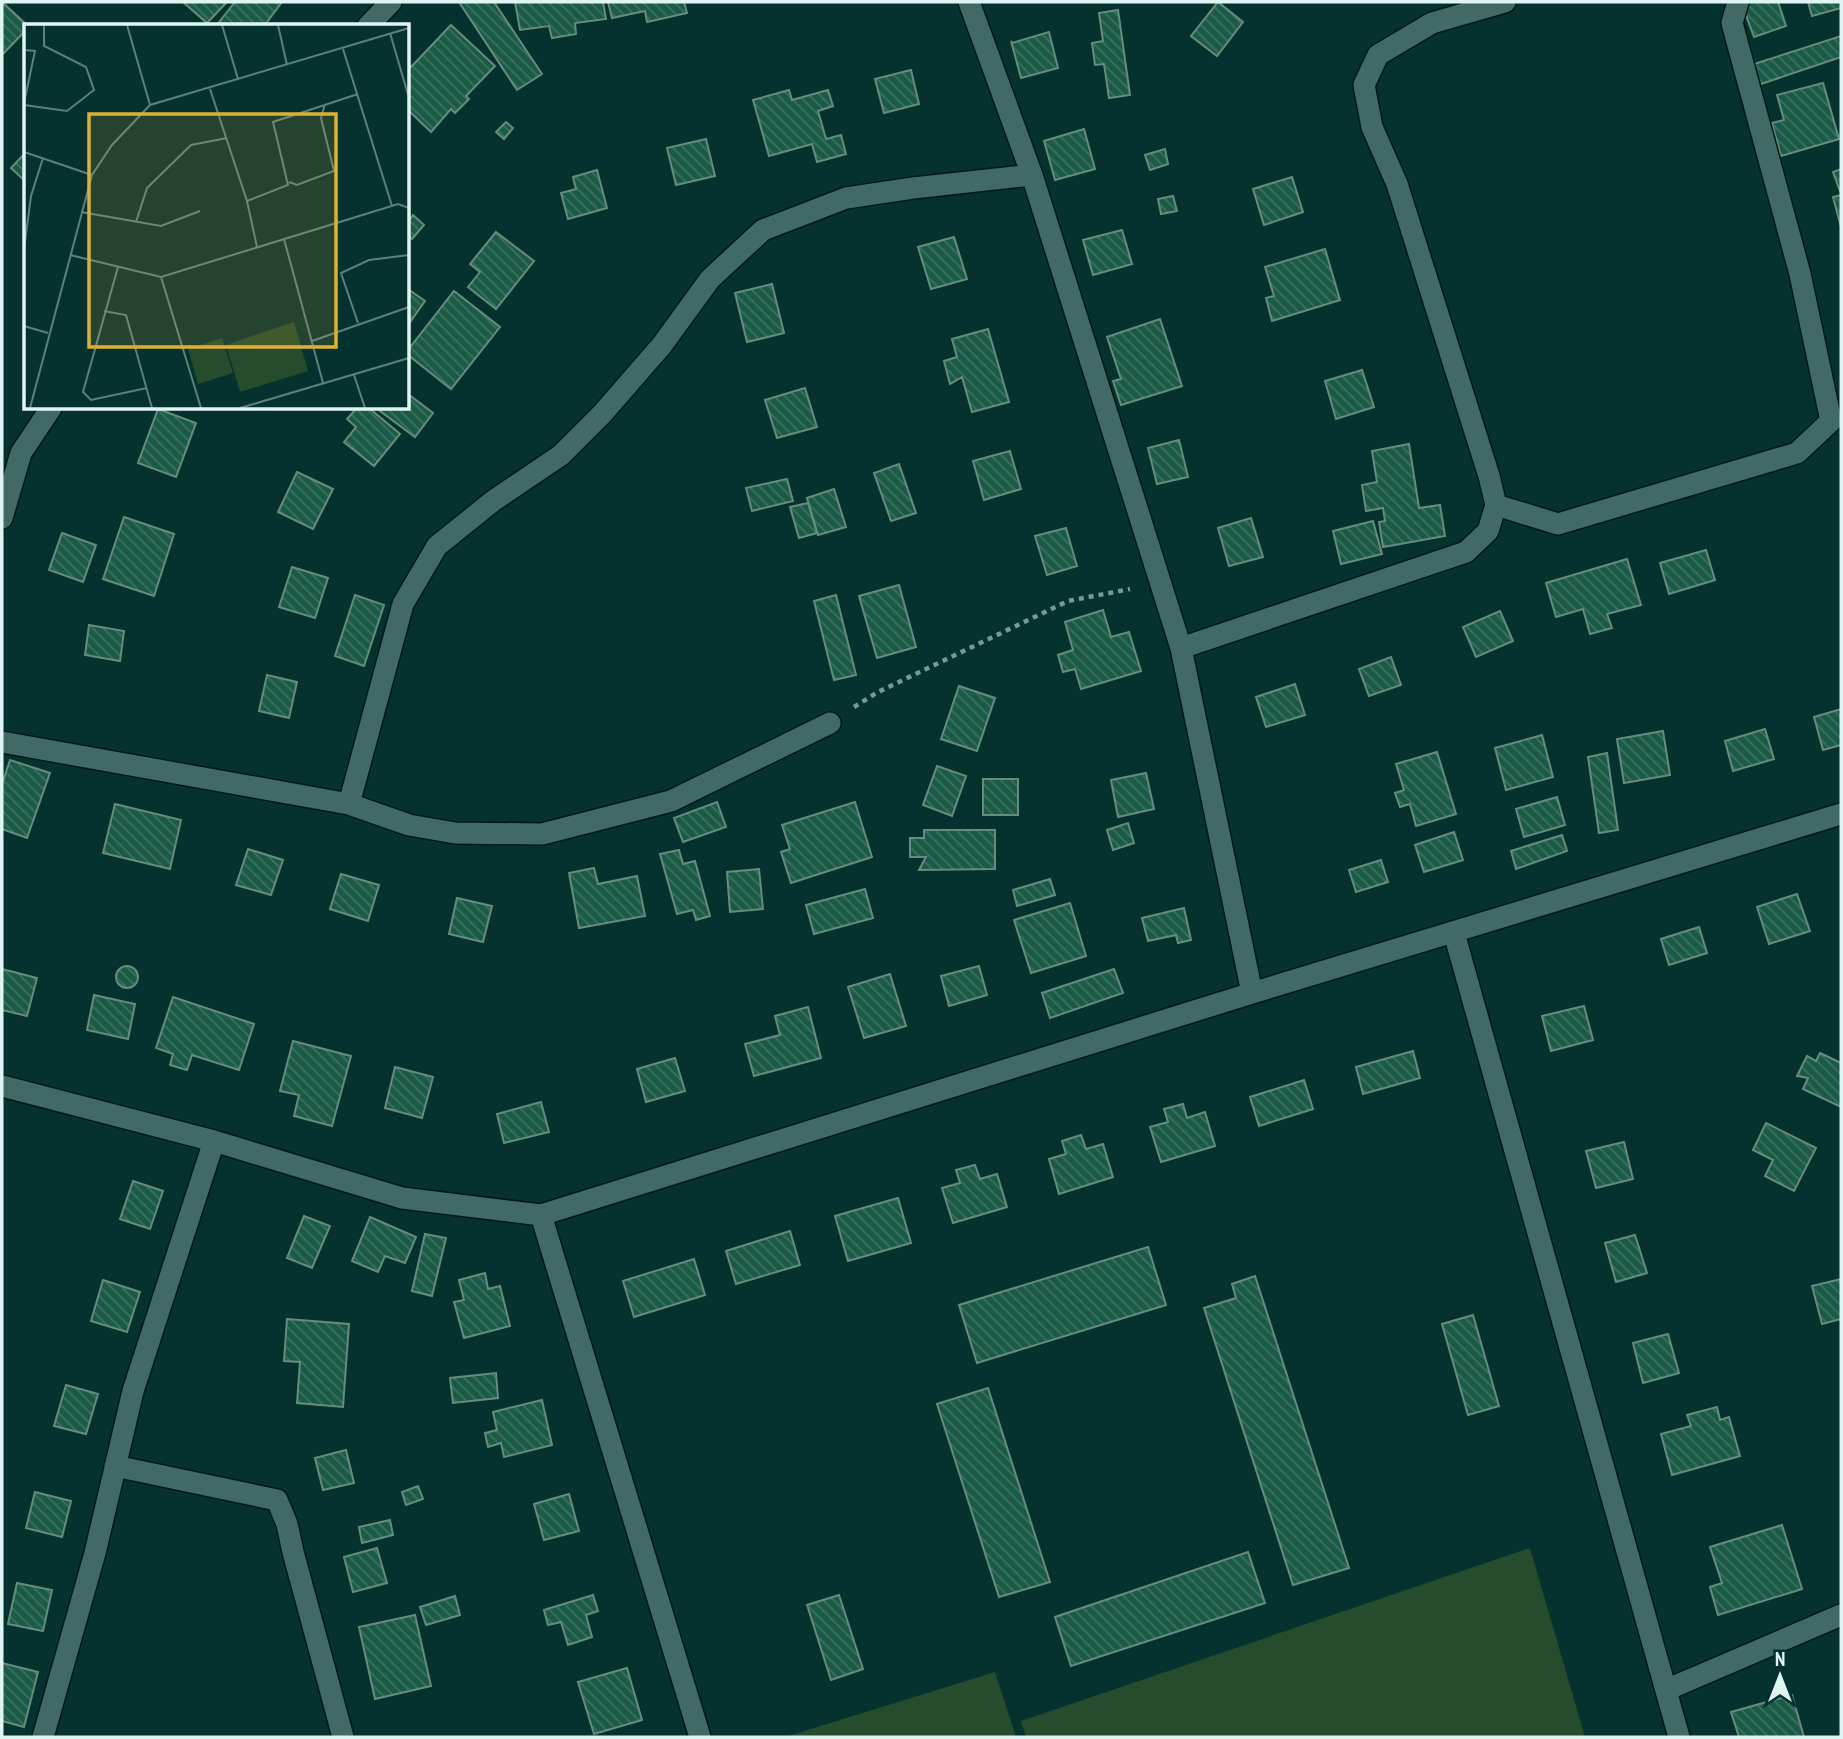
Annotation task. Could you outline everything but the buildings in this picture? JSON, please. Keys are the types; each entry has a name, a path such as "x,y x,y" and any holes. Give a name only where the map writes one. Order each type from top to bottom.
{"street":[{"path":"370,24 391,2"},
{"path":"969,2 1032,175 1181,648 1252,993"},
{"path":"1181,648 1466,552 1488,531 1496,505 1481,449 1397,184 1372,127 1364,85 1378,55 1433,23 1504,2"},
{"path":"1496,505 1558,524 1797,453 1831,421 1800,274 1732,23 1738,2"},
{"path":"349,804 403,604 438,546 493,501 561,455 602,414 662,345 710,279 762,230 846,198 1032,175"},
{"path":"2,518 11,450 49,410"},
{"path":"2,742 349,804 409,825 455,833 542,834 671,801 830,723"},
{"path":"2,1086 214,1141 402,1198 541,1215 1252,993 1841,814"},
{"path":"1454,933 1679,1737"},
{"path":"43,1737 95,1553 133,1391 214,1141"},
{"path":"541,1215 700,1737"},
{"path":"115,1466 277,1500 287,1524 343,1737"},
{"path":"1666,1690 1841,1615"}],"path":[{"path":"830,723 878,692 1068,601 1160,583"}],"green space":[{"path":"1530,1548 1585,1737 1026,1737 1021,1721"},
{"path":"995,1672 1016,1737 785,1737"}]}
